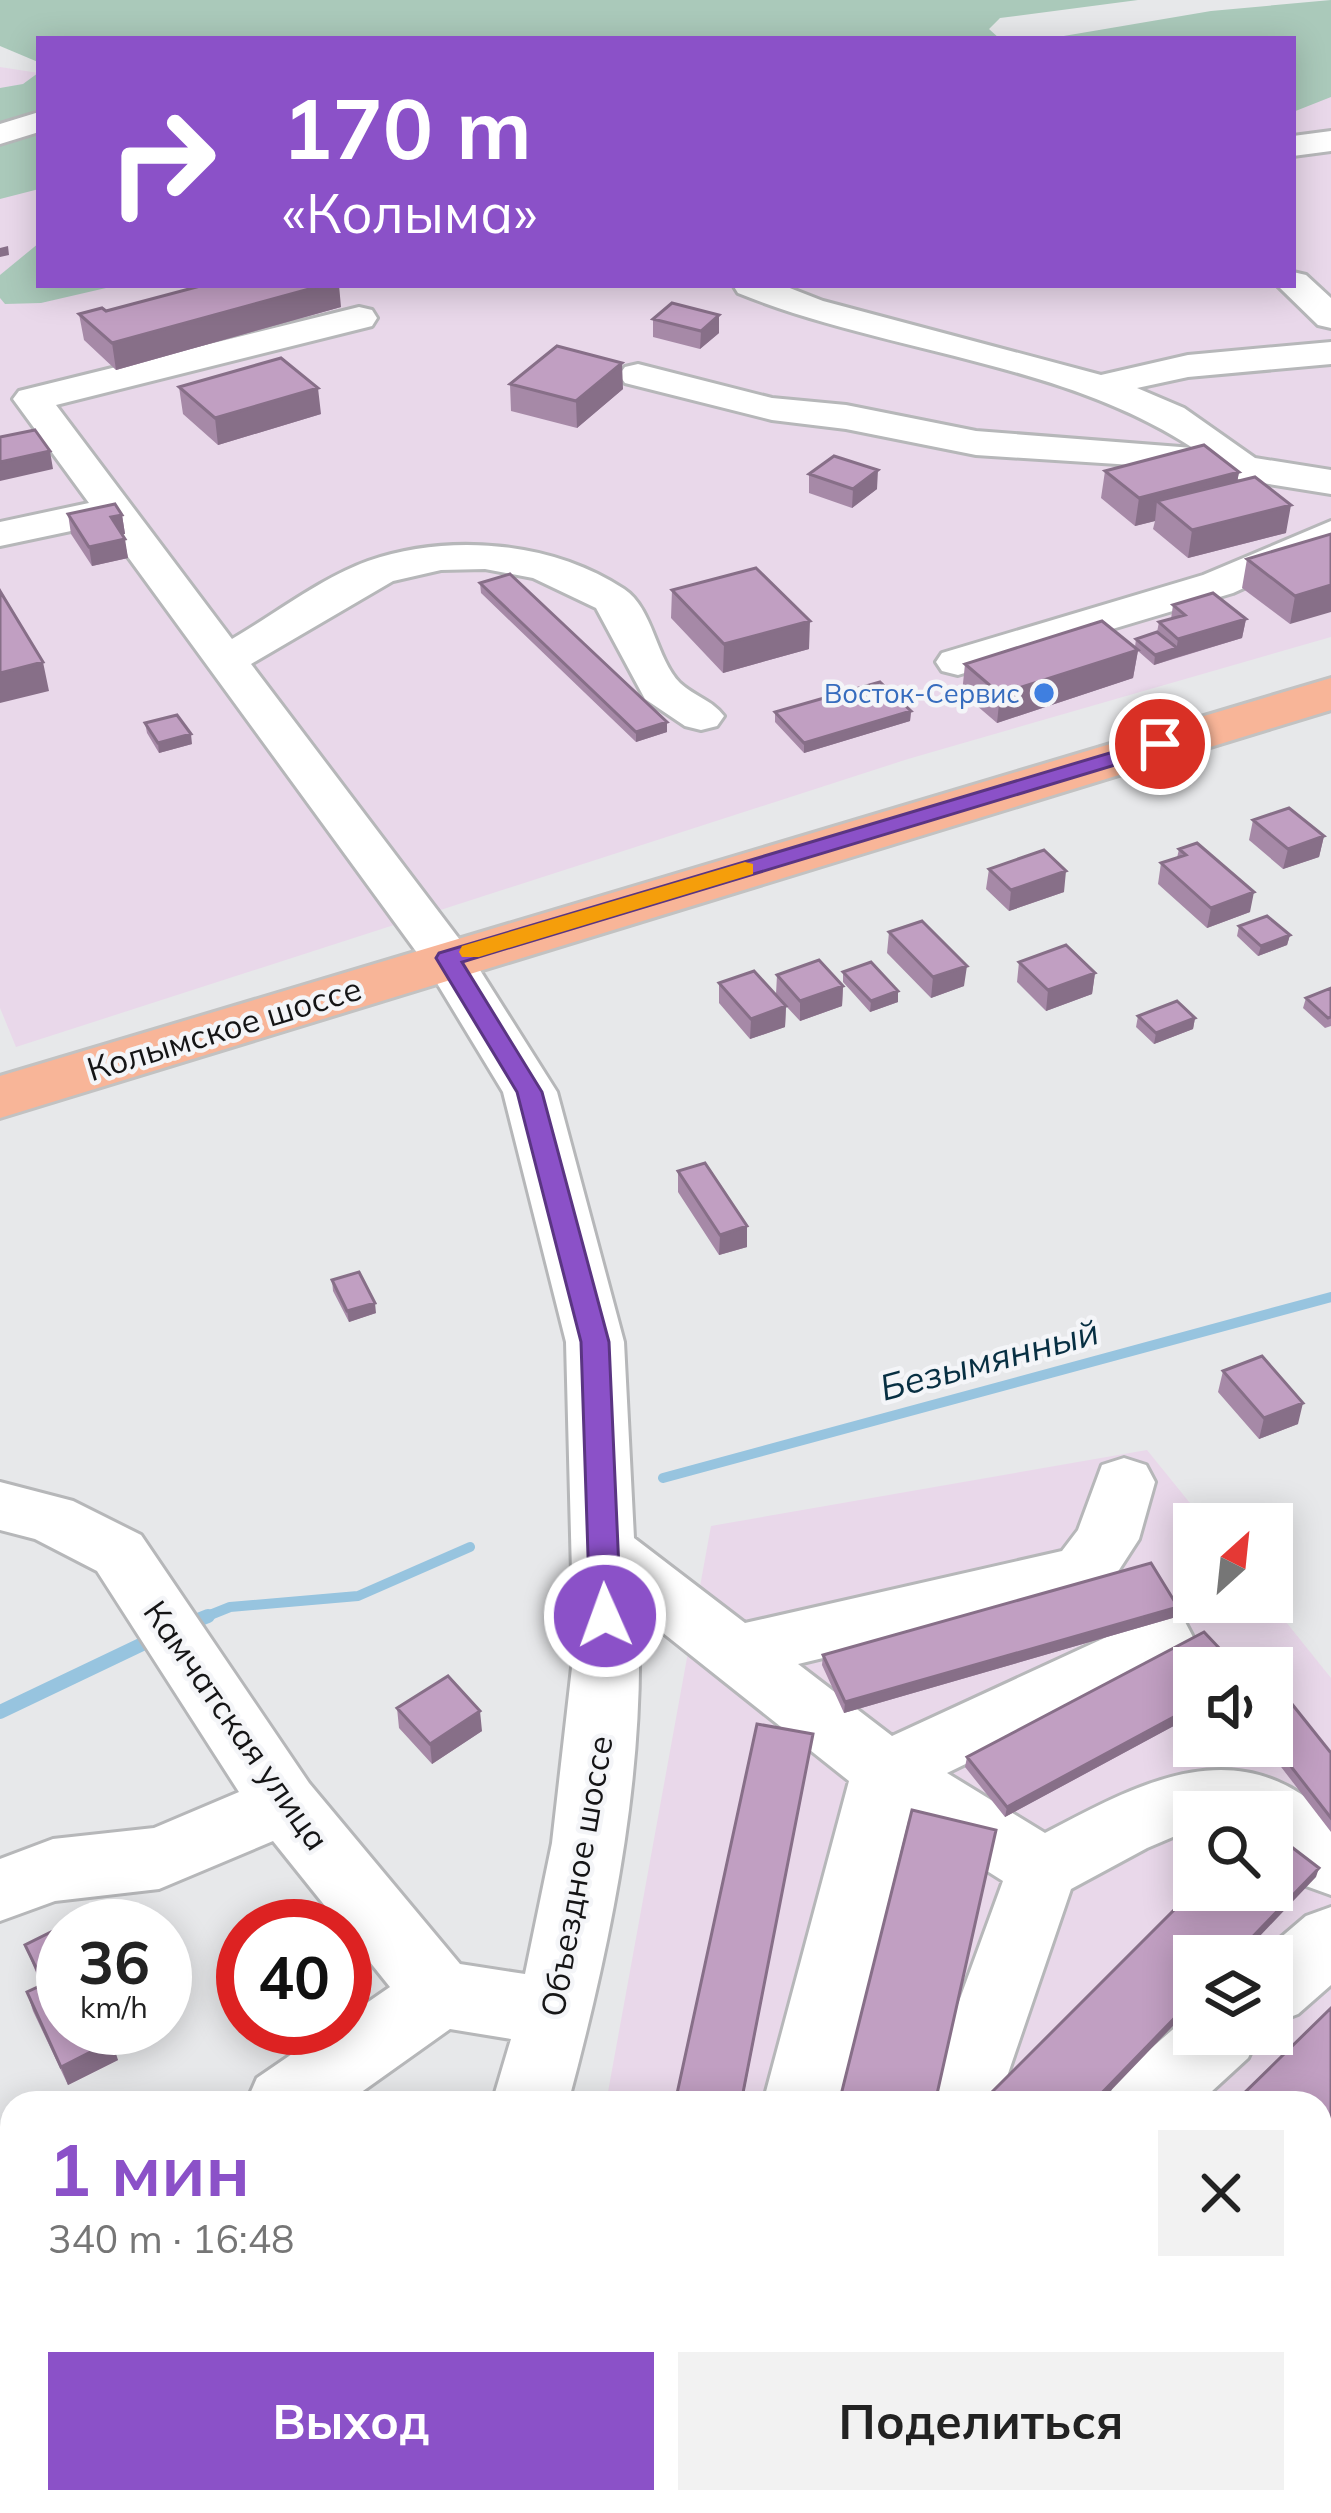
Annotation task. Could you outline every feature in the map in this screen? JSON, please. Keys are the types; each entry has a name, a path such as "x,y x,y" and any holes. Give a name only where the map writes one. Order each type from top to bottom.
{"highway":[{"name":"Колымское шоссе","path":"0,1097 1331,693"}],"street":[{"path":"0,134 36,123"},
{"path":"1296,146 1331,141"},
{"path":"1296,286 1331,317"},
{"path":"758,288 810,309 1103,387 1170,416 1252,469"},
{"path":"0,431 40,410 359,318"},
{"path":"1103,387 1143,371 1200,362 1331,353"},
{"path":"638,375 772,410 846,417 976,443 1164,454 1331,482"},
{"name":"Объездное шоссе","path":"40,410 448,958 530,1092 595,1342 607,1650 587,1843 533,2091"},
{"path":"0,535 114,510"},
{"path":"958,662 1218,584 1331,533"},
{"path":"225,661 380,571 441,558 485,557 545,568 613,600 661,690 701,716"},
{"path":"733,1653 1083,1572 1107,1539 1124,1482"},
{"name":"Камчатская улица","path":"0,1506 51,1518 119,1553 284,1804 440,1994"},
{"path":"603,1549 886,1771 1043,1869"},
{"path":"804,2091 886,1771 1161,1639"},
{"path":"964,2091 1043,1869 1174,1802 1217,1794 1258,1803 1300,1828 1331,1864"},
{"path":"0,1890 52,1870 159,1858 284,1804"},
{"path":"1293,1972 1331,1939"},
{"path":"301,2091 440,1994 553,2012"},
{"path":"1158,2091 1198,2055"}],"shaded area":[{"path":"0,67 36,73 36,288 1296,288 1296,70 1331,69 1331,637 908,759 16,1047 0,1008"},
{"path":"1147,1450 1190,1503 1173,1503 1173,1623 1287,1623 1331,1678 1331,2091 608,2091 711,1526"}],"green space":[{"path":"0,0 1138,0 1000,18 989,29 997,36 36,36 36,61 0,46"},
{"path":"1331,0 1331,97 1296,111 1296,36 1064,36 1211,11"},
{"path":"36,74 36,190 0,199 0,88 23,84"},
{"path":"36,245 36,288 106,288 41,303 5,304 0,298 0,275"}],"building":[{"path":"193,288 313,288 112,343 79,314"},
{"path":"672,303 719,315 701,331 653,319"},
{"path":"557,346 622,363 576,401 510,384"},
{"path":"281,358 318,388 215,418 179,387"},
{"path":"35,430 50,451 0,462 0,437"},
{"path":"1204,445 1239,472 1139,498 1105,471"},
{"path":"834,456 878,470 853,489 809,474"},
{"path":"1255,477 1291,505 1192,530 1157,501"},
{"path":"115,504 122,515 111,517 125,539 89,547 68,514"},
{"path":"1331,534 1331,585 1295,596 1247,559"},
{"path":"756,568 810,621 724,644 672,590"},
{"path":"510,574 667,722 636,732 480,583"},
{"path":"0,591 43,662 0,673"},
{"path":"1213,593 1246,619 1178,639 1159,622 1185,615 1173,605"},
{"path":"1102,621 1138,650 1000,694 965,664"},
{"path":"1157,632 1177,648 1155,655 1136,639"},
{"path":"880,682 911,711 804,743 775,712"},
{"path":"177,715 191,734 158,743 145,723"},
{"path":"1289,808 1324,836 1288,849 1253,820"},
{"path":"1197,843 1254,892 1211,908 1161,863 1186,855 1179,849"},
{"path":"1044,850 1066,871 1011,890 989,869"},
{"path":"1267,916 1290,935 1261,946 1239,926"},
{"path":"922,921 967,966 933,977 889,932"},
{"path":"1066,945 1095,973 1048,990 1019,962"},
{"path":"819,960 843,986 800,1001 777,975"},
{"path":"871,962 898,991 871,1001 843,972"},
{"path":"754,971 786,1006 751,1019 719,983"},
{"path":"1331,988 1331,1017 1328,1018 1306,998"},
{"path":"1177,1001 1195,1018 1156,1033 1138,1016"},
{"path":"705,1163 747,1226 720,1235 678,1171"},
{"path":"359,1272 375,1303 347,1311 332,1280"},
{"path":"1262,1356 1303,1403 1264,1418 1223,1371"},
{"path":"1151,1563 1173,1599 1173,1608 845,1702 823,1655"},
{"path":"1204,1632 1218,1647 1176,1647"},
{"path":"1173,1648 1173,1717 1007,1807 967,1757"},
{"path":"448,1676 480,1711 430,1744 397,1708"},
{"path":"1293,1705 1331,1753 1331,1818 1291,1767"},
{"path":"757,1724 813,1734 743,2091 678,2091"},
{"path":"912,1810 996,1830 938,2091 842,2091"},
{"path":"1293,1848 1319,1868 1293,1895"},
{"path":"1173,1911 1277,1911 1254,1935 1173,1935 1173,2020 1104,2091 993,2091"},
{"path":"36,1940 36,1968 25,1945"},
{"path":"36,1988 36,2012 27,1992"},
{"path":"1331,2008 1331,2091 1246,2091 1283,2055 1293,2055 1293,2045"},
{"path":"56,2055 85,2055 61,2067"}],"waterway":[{"name":"Безымянный","path":"663,1478 1331,1297"},
{"name":"Безымянный","path":"200,1619 230,1607 358,1596 470,1547"},
{"name":"Безымянный","path":"198,1620 208,1616"},
{"name":"Безымянный","path":"0,1712 153,1639"}],"slow traffic":[{"path":"471,952 745,869"}],"place":[{"name":"Восток-Сервис","path":"1044,693"}],"route":[{"path":"605,1616 595,1342 530,1092 448,958 1160,744"}]}
